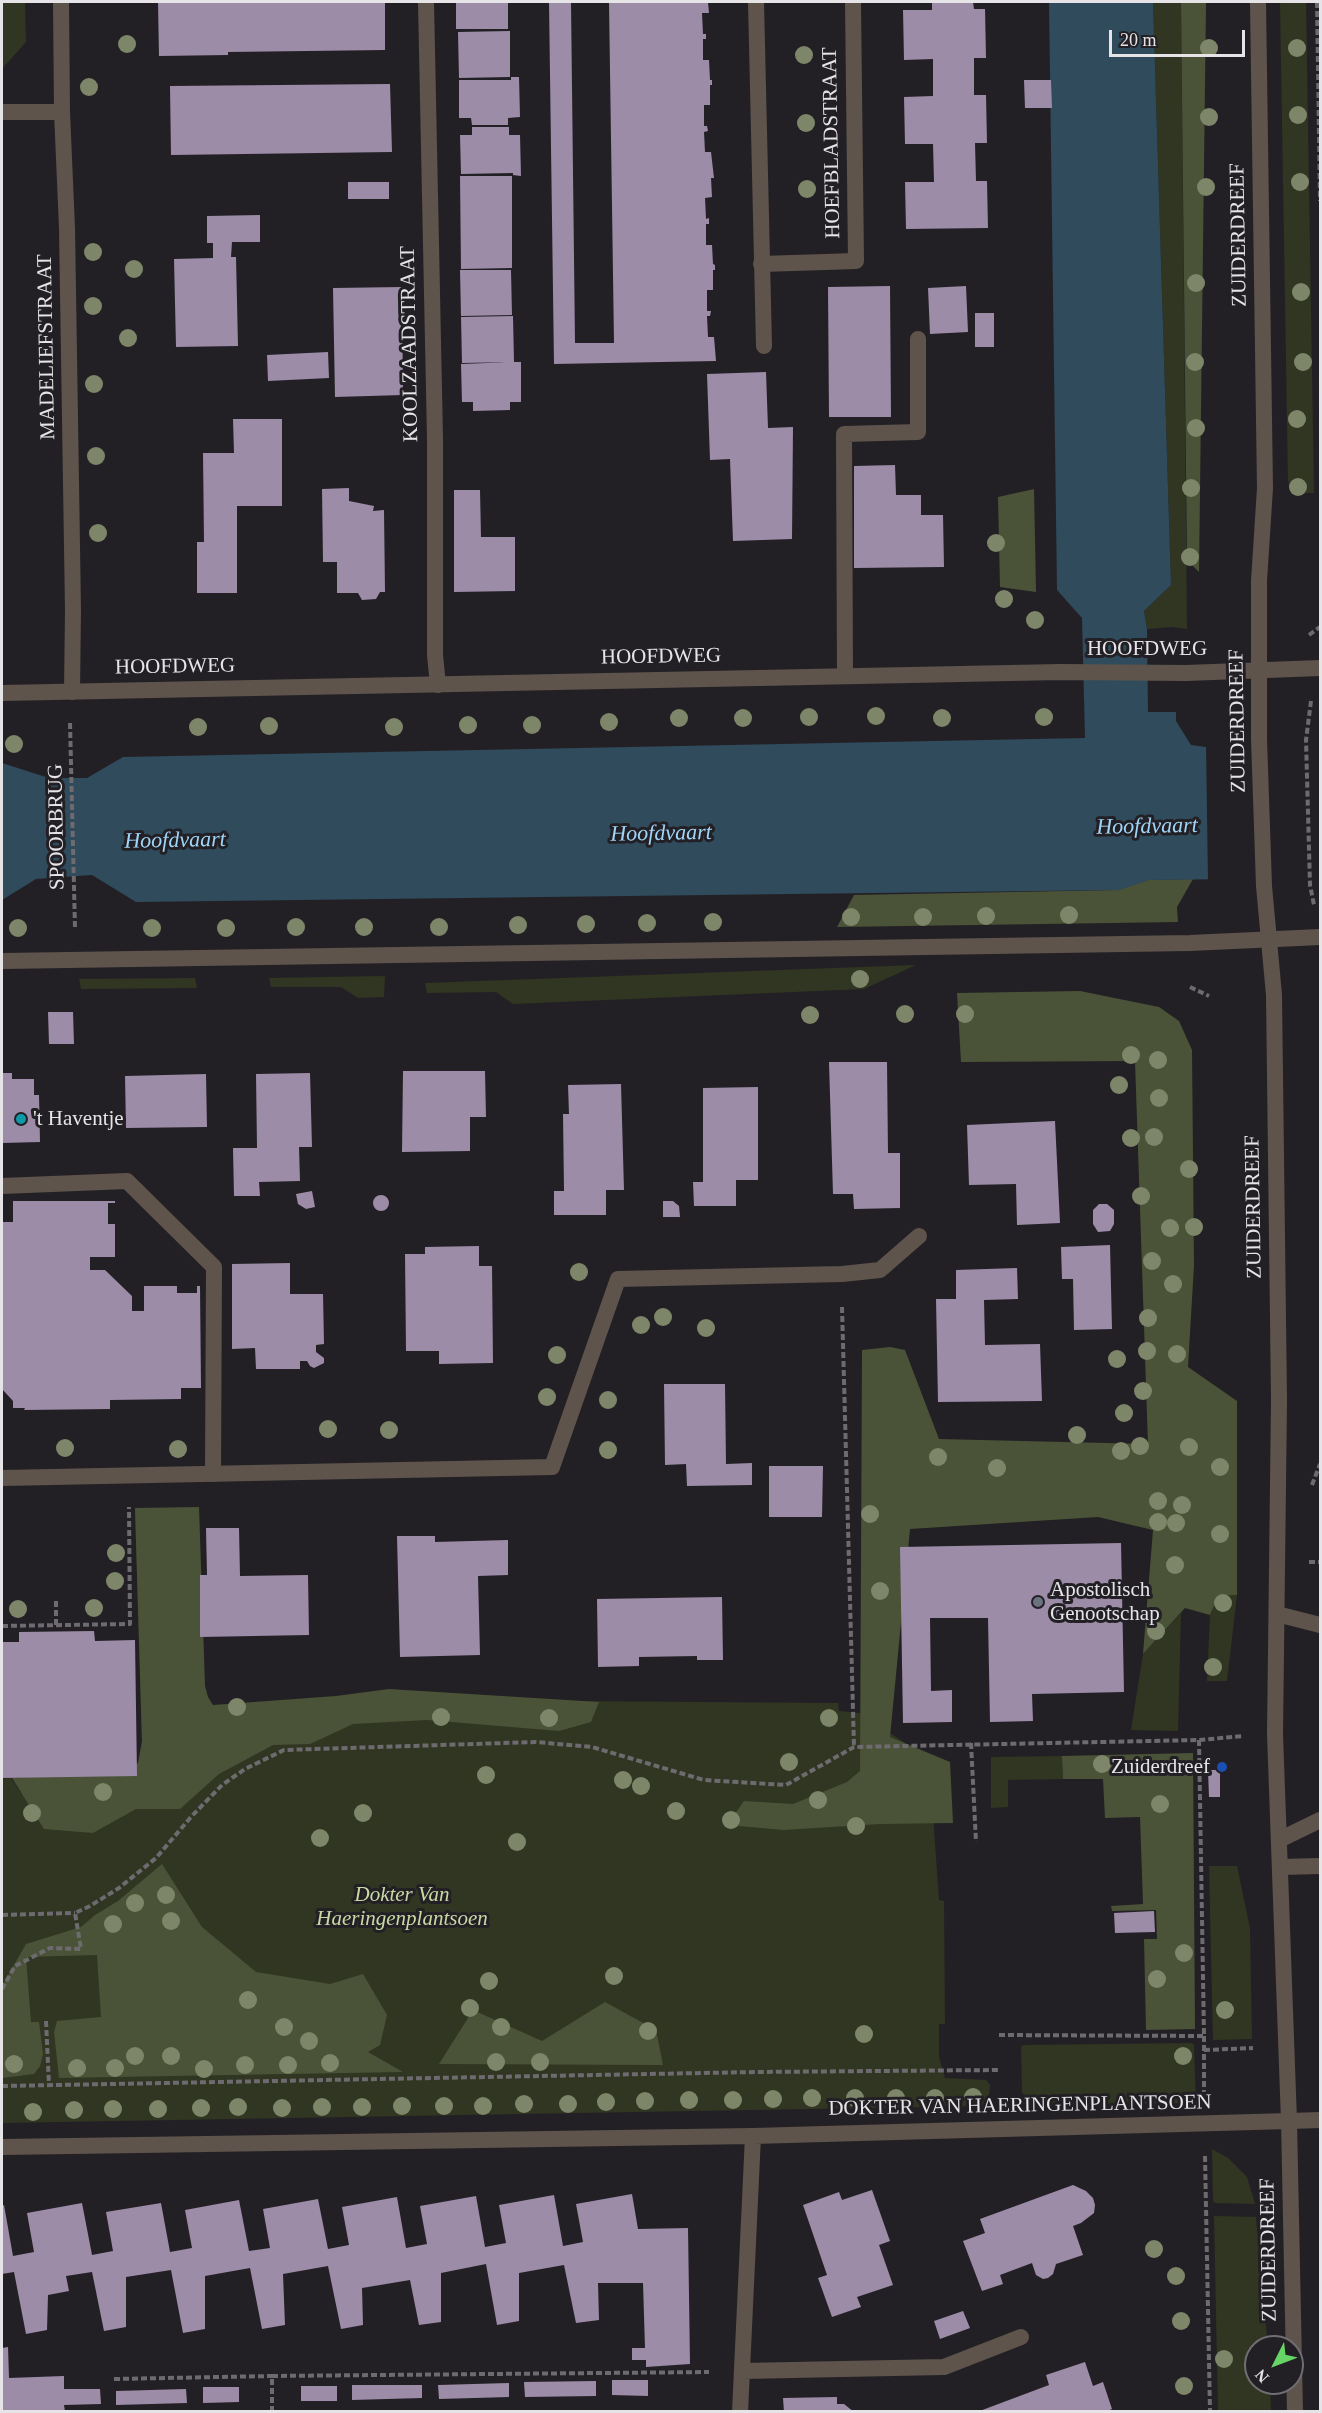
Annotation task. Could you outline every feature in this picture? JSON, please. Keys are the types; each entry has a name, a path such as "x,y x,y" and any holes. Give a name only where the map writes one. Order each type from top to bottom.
{"street":[{"name":"MADELIEFSTRAAT","path":"61,2 62,112 68,228 72,692"},
{"name":"KOOLZAADSTRAAT","path":"426,2 435,438 435,654 438,685"},
{"path":"756,2 764,346"},
{"name":"HOEFBLADSTRAAT","path":"761,264 856,261 853,2"},
{"name":"ZUIDERDREEF","path":"1258,2 1264,488 1259,581 1259,739 1264,886 1274,994 1279,1400 1275,1734 1289,2121 1295,2412"},
{"path":"2,112 62,112"},
{"path":"844,676 844,434 918,432 918,339"},
{"name":"HOOFDWEG","path":"2,693 1061,672 1186,673 1320,668"},
{"path":"2,961 1178,944 1320,937"},
{"path":"2,1186 127,1181 214,1267 213,1474"},
{"path":"2,1478 552,1467 618,1279 842,1274 880,1270 919,1236"},
{"path":"1277,1614 1320,1625"},
{"path":"1280,1840 1320,1820"},
{"path":"1280,1867 1320,1866"},
{"name":"DOKTER VAN HAERINGENPLANTSOEN","path":"2,2147 753,2136 1320,2120"},
{"path":"740,2412 753,2136"},
{"path":"742,2371 944,2367 1021,2337"}],"path":[{"path":"1317,2 1320,201"},
{"name":"SPOORBRUG","path":"70,730 75,923"},
{"path":"1306,740 1310,885"},
{"path":"1190,987 1209,996"},
{"path":"842,1274 854,1747"},
{"path":"2,1626 130,1623 129,1476"},
{"path":"1307,1562 1320,1562"},
{"path":"56,1600 56,1625"},
{"path":"2,1915 75,1913 90,1906 119,1888 156,1858 222,1785 244,1768 284,1750 536,1742 592,1747 704,1780 786,1785 854,1747 1199,1740 1275,1734"},
{"path":"1199,1740 1210,2412"},
{"path":"971,1743 976,1842"},
{"path":"2,1989 15,1966 50,1948 81,1949 75,1913"},
{"path":"46,2021 49,2085"},
{"path":"999,2035 1204,2036"},
{"path":"1204,2049 1253,2048"},
{"path":"2,2086 744,2072 998,2070"},
{"path":"114,2379 742,2371"},
{"path":"272,2376 272,2412"}],"green space":[{"path":"2,2 25,2 26,42 2,69"},
{"path":"1153,2 1181,2 1187,629 1172,627 1147,629 1144,611 1171,585"},
{"path":"1181,2 1206,2 1199,572 1187,560"},
{"path":"1280,2 1306,2 1314,493 1298,493 1291,488 1288,481"},
{"path":"1034,489 1036,592 1000,587 998,497"},
{"path":"1193,879 1177,907 1178,922 837,927 854,895 1118,890 1148,880"},
{"path":"916,965 864,989 513,1004 496,992 427,993 425,983"},
{"path":"385,976 384,997 358,998 341,987 271,987 269,978"},
{"path":"195,978 197,988 81,989 79,979"},
{"path":"1080,991 1159,1007 1179,1021 1192,1050 1194,1265 1188,1367 1237,1401 1237,1595 1218,1596 1210,1615 1185,1608 1143,1654 1153,1530 1098,1517 910,1529 890,1737 950,1762 953,1823 880,1824 784,1830 727,1825 744,1801 793,1804 847,1782 860,1771 862,1350 890,1347 905,1350 939,1439 1148,1444 1135,1061 961,1062 957,993"},
{"path":"199,1507 205,1686 213,1705 336,1696 389,1689 599,1702 591,1722 559,1731 427,1720 353,1724 310,1744 273,1745 219,1774 180,1809 136,1809 93,1833 44,1829 12,1778 126,1771 138,1763 142,1741 135,1508"},
{"name":"Dokter Van Haeringenplantsoen","path":"135,1508 202,1710 424,1700 838,1703 839,1711 860,1713 929,1759 939,1900 944,1901 945,2024 939,2024 939,2057 945,2078 986,2080 990,2085 988,2103 983,2106 2,2123 2,1779 11,1778 21,1793 143,1782"},
{"path":"1237,1595 1227,1681 1207,1681 1210,1615 1218,1596"},
{"path":"1181,1613 1178,1731 1131,1730 1143,1654"},
{"path":"1193,1753 1195,2029 1146,2030 1144,1939 1157,1939 1156,1910 1112,1911 1111,1906 1143,1904 1140,1817 1105,1818 1103,1779 1063,1779 1062,1756"},
{"path":"1062,1756 1063,1779 1008,1780 1008,1807 991,1808 991,1757"},
{"path":"162,1864 202,1927 256,1972 330,1984 363,1974 387,2015 380,2045 368,2052 403,2072 59,2078 54,2032 57,2021 101,2017 97,1955 26,1957 31,2022 39,2022 43,2054 40,2066 34,2074 2,2078 2,1986 26,1944 81,1927 118,1901"},
{"path":"1209,1866 1237,1866 1250,1928 1252,2039 1213,2040"},
{"path":"605,2002 656,2030 663,2065 439,2064 473,2010 542,2041"},
{"path":"1192,2043 1194,2045 1196,2103 1037,2105 1022,2093 1021,2047 1023,2045"},
{"path":"1212,2149 1228,2158 1247,2177 1255,2204 1215,2203 1213,2201"},
{"path":"1214,2216 1256,2217 1267,2335 1244,2335 1244,2395 1270,2395 1271,2411 1218,2411"}],"water":[{"name":"Hoofdvaart","path":"1049,2 1153,2 1171,585 1144,611 1147,629 1148,712 1176,712 1176,721 1191,745 1206,747 1320,878 1149,880 1119,890 136,902 92,875 36,879 2,900 2,763 49,778 87,778 123,757 1085,738 1082,618 1057,590"}],"pier":[{"path":"1320,742 1320,881 1208,882 1206,744"}],"building":[{"path":"158,2 385,2 385,50 228,52 228,55 159,56"},
{"path":"456,2 508,2 508,29 456,29"},
{"path":"549,2 571,2 575,343 614,343 609,2 708,2 709,13 702,13 703,34 706,34 706,39 703,39 703,60 709,60 712,85 710,85 710,105 704,105 704,126 707,126 708,131 704,132 705,152 711,152 714,178 711,178 712,197 705,198 706,219 709,218 709,224 706,224 706,245 712,245 715,270 713,270 713,290 707,290 707,311 711,311 710,316 707,316 708,337 714,337 716,361 554,364"},
{"path":"932,2 973,2 974,9 985,9 986,58 974,58 974,95 986,95 987,143 975,143 976,181 987,181 988,228 906,229 905,182 934,182 933,144 905,144 904,97 933,96 933,59 904,60 903,10 932,10"},
{"path":"510,31 510,77 459,78 458,32"},
{"path":"511,77 519,77 520,117 508,118 508,125 472,125 471,118 459,118 459,80 511,80"},
{"path":"1024,80 1051,80 1052,108 1025,108"},
{"path":"390,84 392,152 171,155 170,86"},
{"path":"472,127 509,127 509,135 520,135 521,176 513,175 513,173 461,174 460,135 472,135"},
{"path":"460,176 512,176 512,268 461,269"},
{"path":"348,182 389,182 389,199 348,199"},
{"path":"260,215 260,242 232,242 231,257 236,257 238,346 176,347 174,259 213,258 213,243 207,243 207,216"},
{"path":"460,270 511,270 512,315 461,316"},
{"path":"890,286 891,417 829,417 828,287"},
{"path":"966,286 968,332 930,334 928,288"},
{"path":"402,287 403,395 335,397 333,288"},
{"path":"975,313 994,313 994,347 975,347"},
{"path":"513,316 514,362 462,363 461,317"},
{"path":"328,352 329,378 268,381 267,355"},
{"path":"521,362 521,402 510,402 510,410 473,411 473,402 462,402 461,364"},
{"path":"766,372 768,428 793,427 792,539 733,541 730,459 710,460 707,374"},
{"path":"233,419 282,419 282,506 237,506 237,593 197,593 197,542 204,542 203,453 234,453"},
{"path":"895,465 896,495 921,495 921,515 943,515 944,567 854,568 854,466"},
{"path":"349,488 349,501 374,506 373,511 384,510 385,592 380,592 376,599 362,600 358,593 337,593 337,562 323,562 322,489"},
{"path":"454,490 480,490 481,537 515,537 515,591 454,592"},
{"path":"48,1012 73,1012 74,1044 49,1044"},
{"path":"829,1062 887,1062 888,1153 900,1153 900,1208 854,1209 853,1194 833,1194"},
{"path":"403,1071 485,1071 486,1117 470,1117 470,1151 402,1152"},
{"name":"'t Haventje","path":"2,1073 12,1073 12,1079 34,1079 34,1095 39,1095 40,1142 2,1143"},
{"path":"310,1073 312,1147 299,1147 300,1181 259,1182 260,1196 234,1196 233,1148 257,1148 256,1074"},
{"path":"206,1074 207,1127 126,1128 125,1076"},
{"path":"621,1084 624,1190 606,1190 606,1215 554,1215 554,1191 564,1191 563,1114 569,1114 568,1085"},
{"path":"758,1087 758,1180 736,1180 736,1206 694,1206 693,1182 703,1182 703,1088"},
{"path":"1055,1121 1060,1223 1017,1225 1016,1184 969,1185 967,1125"},
{"path":"312,1191 315,1207 306,1209 298,1204 296,1194"},
{"path":"381,1195 387,1197 389,1203 387,1209 381,1211 375,1209 373,1203 375,1197"},
{"path":"13,1201 115,1201 115,1203 108,1203 108,1224 115,1224 115,1257 90,1257 90,1270 105,1270 132,1296 132,1311 144,1311 144,1286 177,1286 177,1293 197,1293 197,1286 200,1286 201,1388 181,1388 181,1399 110,1400 110,1409 24,1410 25,1408 13,1408 13,1401 2,1389 2,1222 13,1222"},
{"path":"663,1201 673,1201 679,1206 680,1217 663,1217"},
{"path":"1099,1204 1107,1204 1114,1210 1114,1224 1110,1231 1098,1232 1093,1224 1093,1210"},
{"path":"1110,1245 1112,1329 1074,1330 1073,1279 1062,1279 1061,1247"},
{"path":"479,1246 479,1266 492,1266 493,1363 439,1364 439,1351 406,1351 405,1254 425,1254 425,1247"},
{"path":"290,1263 290,1294 323,1294 324,1344 316,1345 316,1352 324,1358 324,1363 314,1368 307,1361 300,1361 300,1369 256,1369 255,1348 232,1349 232,1264"},
{"path":"1017,1268 1018,1299 984,1300 985,1345 1040,1344 1042,1401 938,1402 936,1299 956,1299 956,1270"},
{"path":"664,1384 725,1384 726,1464 752,1463 752,1485 687,1486 686,1464 665,1465"},
{"path":"769,1466 823,1466 822,1517 769,1517"},
{"path":"206,1528 239,1528 240,1576 308,1575 309,1635 200,1637 200,1575 207,1575"},
{"path":"397,1536 435,1536 435,1542 508,1540 508,1575 478,1576 480,1655 400,1657"},
{"path":"1121,1543 1124,1692 1032,1694 1033,1721 990,1722 988,1618 930,1618 931,1691 952,1690 952,1722 903,1723 900,1547"},
{"path":"722,1597 723,1660 697,1660 697,1656 639,1657 639,1666 598,1667 597,1599"},
{"path":"94,1631 95,1641 135,1640 137,1776 2,1778 2,1642 19,1642 19,1632"},
{"path":"1208,1770 1220,1770 1220,1797 1209,1797"},
{"path":"1154,1911 1155,1932 1115,1933 1114,1913"},
{"path":"1073,2185 1086,2191 1093,2198 1095,2205 1094,2213 1073,2226 1083,2255 1056,2264 1053,2274 1048,2278 1043,2279 1036,2275 1032,2263 1000,2275 1003,2284 982,2291 963,2241 985,2233 980,2219"},
{"path":"872,2190 890,2241 879,2245 893,2285 857,2297 861,2307 832,2317 818,2278 827,2275 803,2205 839,2192 842,2200"},
{"path":"632,2194 638,2229 688,2228 690,2364 646,2367 646,2360 632,2360 632,2348 645,2348 643,2283 598,2283 599,2320 576,2323 564,2265 519,2273 519,2321 497,2325 486,2264 441,2273 441,2322 419,2325 410,2280 362,2288 363,2325 341,2329 328,2266 283,2274 285,2325 262,2329 250,2268 205,2276 205,2329 183,2333 171,2270 126,2277 126,2327 104,2331 92,2272 66,2276 69,2291 48,2295 47,2330 26,2334 14,2272 2,2274 2,2206 4,2205 13,2256 34,2252 27,2213 82,2203 92,2255 113,2251 106,2212 161,2203 170,2252 192,2248 185,2210 239,2200 249,2251 270,2248 263,2209 318,2199 328,2249 349,2245 342,2207 397,2197 406,2248 427,2244 420,2206 476,2196 485,2247 506,2243 499,2205 554,2195 563,2246 583,2242 576,2204"},
{"path":"963,2311 970,2328 940,2339 934,2321"},
{"path":"8,2347 9,2378 64,2376 64,2389 100,2389 101,2404 64,2405 65,2412 2,2412 2,2348"},
{"path":"1085,2362 1093,2386 1103,2382 1112,2409 1105,2412 977,2412 1049,2385 1046,2375"},
{"path":"612,2380 648,2380 648,2396 612,2395"},
{"path":"596,2381 596,2396 525,2397 524,2382"},
{"path":"509,2383 509,2397 439,2399 438,2385"},
{"path":"352,2385 422,2385 422,2398 352,2400"},
{"path":"301,2386 337,2386 337,2401 301,2401"},
{"path":"203,2387 239,2387 239,2402 203,2403"},
{"path":"186,2389 187,2403 116,2405 116,2391"},
{"path":"837,2397 837,2404 844,2404 854,2412 784,2412 783,2398"}],"place":[{"name":"'t Haventje","path":"21,1119"},
{"name":"Apostolisch Genootschap","path":"1038,1602"},
{"name":"Zuiderdreef","path":"1222,1767"}]}
